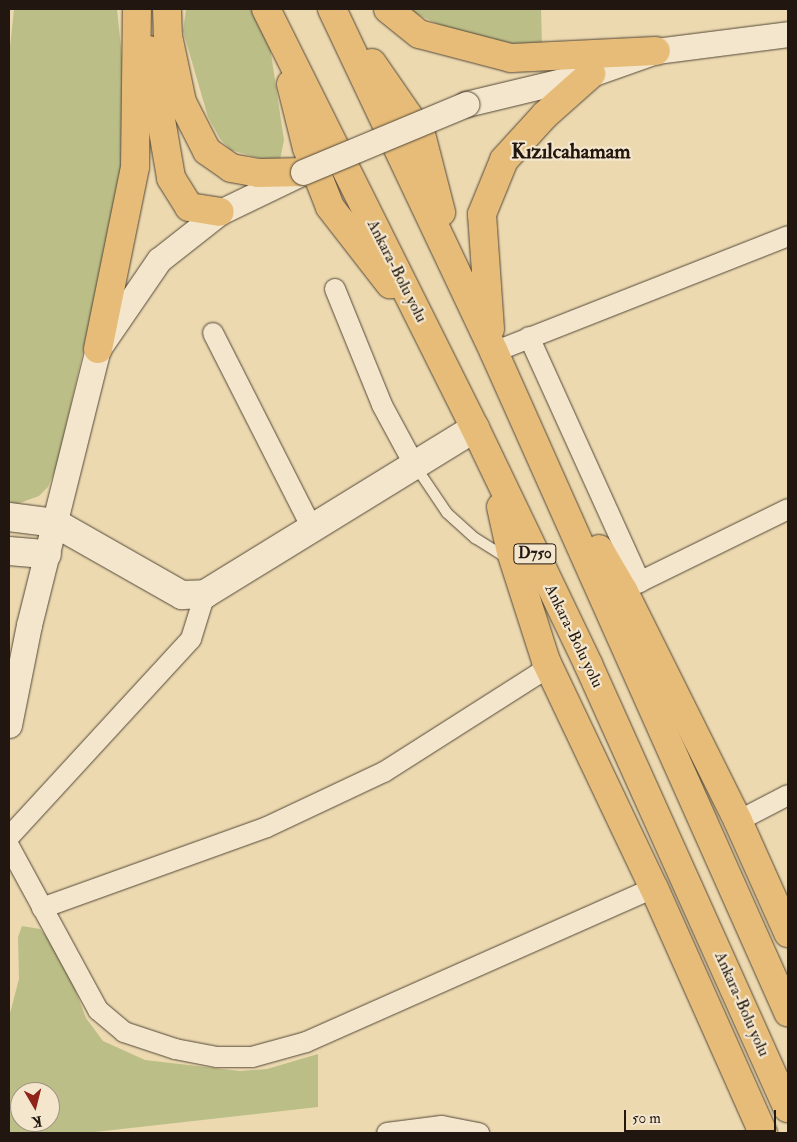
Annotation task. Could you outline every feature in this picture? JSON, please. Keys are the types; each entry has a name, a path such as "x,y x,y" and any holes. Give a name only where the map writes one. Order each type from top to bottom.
{"highway":[{"path":"98,349 135,167 137,9"},
{"path":"142,9 171,178 189,207 220,212"},
{"path":"166,9 168,36 182,102 207,151 231,168 258,173 303,172"},
{"name":"Ankara-Bolu yolu","path":"266,9 475,428 593,672 788,1108"},
{"name":"D750","path":"333,9 492,348 788,1012"},
{"path":"388,9 419,34 511,58 656,51"},
{"path":"492,348 482,214 504,160 545,115 591,74"},
{"path":"536,445 632,586 788,933"},
{"path":"493,467 514,562 549,667 654,888 763,1133"}],"main road":[{"path":"9,517 55,523 182,595 205,594 475,428"},
{"path":"9,551 47,554"}],"street":[{"path":"9,725 47,554 98,349 159,260 220,212 303,172 466,104 591,74 656,51 788,34"},
{"path":"492,348 529,337 788,236"},
{"path":"335,289 382,405 415,466"},
{"path":"213,333 312,528"},
{"path":"529,337 632,586 788,509"},
{"path":"9,837 190,639 205,594"},
{"path":"42,908 268,827 375,776 549,667"},
{"path":"738,821 788,795"},
{"path":"9,846 98,1010 124,1032 175,1049 217,1057 252,1057 306,1042 654,888"},
{"path":"387,1133 442,1126 479,1133"}],"lane":[{"path":"415,466 447,513 475,538 514,562"}],"green space":[{"path":"14,9 117,9 123,67 124,172 57,465 48,487 39,496 17,504 9,502 9,57"},
{"path":"186,9 254,9 269,40 284,140 280,160 273,162 231,150 220,139 208,117 183,31"},
{"path":"406,9 541,9 542,44 514,46 455,32"},
{"path":"22,926 40,929 62,955 86,1018 103,1041 145,1060 240,1071 267,1069 318,1054 318,1107 86,1133 9,1133 9,1017 19,979 18,937"}],"district":[{"name":"Kızılcahamam","path":"571,152"}]}
